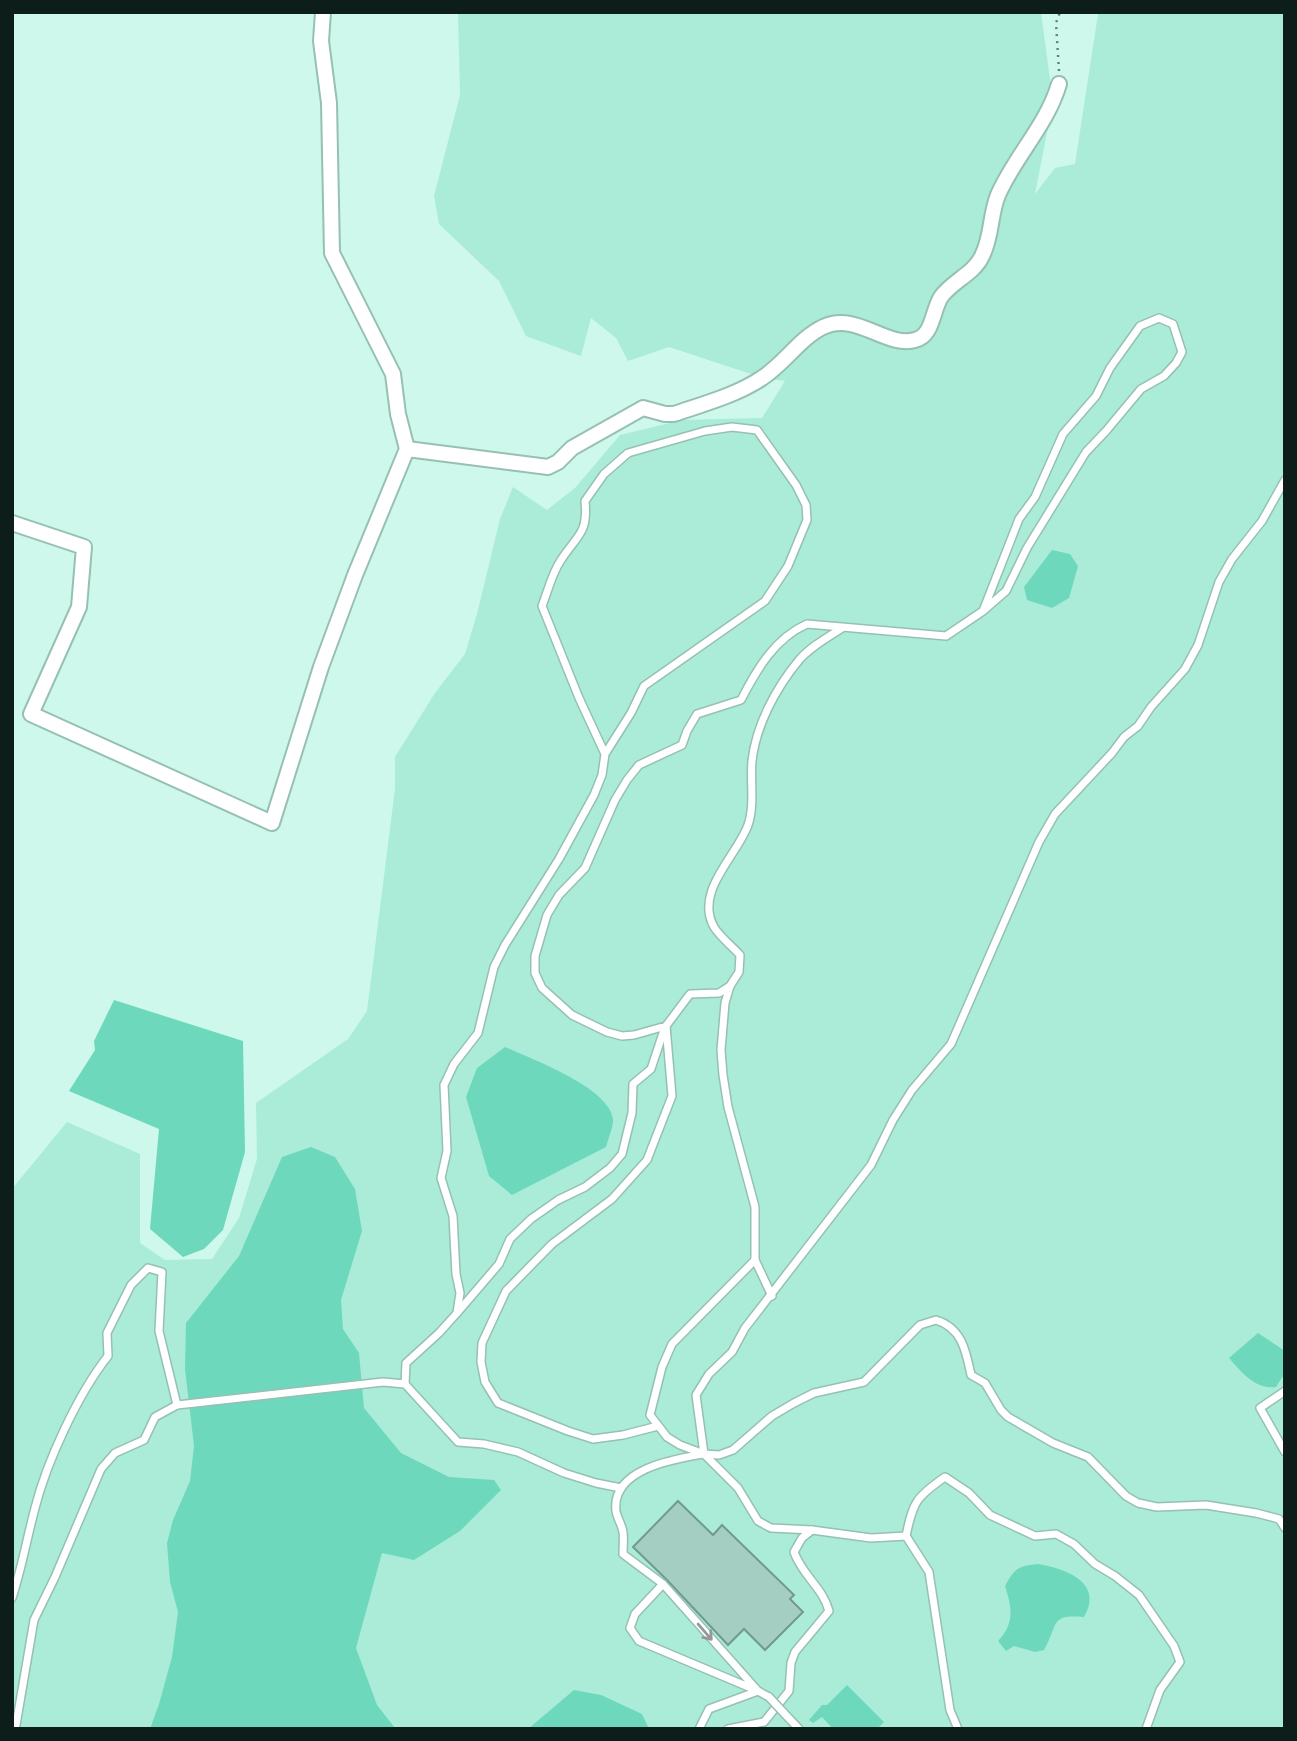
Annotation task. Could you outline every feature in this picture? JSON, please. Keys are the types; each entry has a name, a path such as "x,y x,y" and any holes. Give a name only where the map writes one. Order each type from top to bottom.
{"street":[{"path":"12,523 84,547 79,607 32,714 272,823 321,667 355,575 407,449 398,414 393,374 332,253 330,103 321,41 323,12"},
{"path":"407,449 548,467 558,462 572,448 643,408 674,414 760,380 824,326 841,322 906,342 920,338 929,327 940,299 983,256 997,197 1049,109 1059,84"}],"lane":[{"path":"666,1026 634,1035 622,1036 607,1032 572,1015 542,988 535,973 535,956 547,915 559,895 585,868 615,800 639,765 682,745 697,714 741,699 764,659 790,631 807,624 946,636 984,611 1006,591 1027,548 1086,452 1141,389 1164,376 1176,363 1182,352 1173,324 1159,318 1140,327 1110,369 1096,396 1063,434 1035,497 1019,519 984,611"},
{"path":"457,1313 460,1293 456,1275 453,1216 441,1178 447,1151 444,1085 454,1064 478,1033 494,967 516,924 559,859 594,795 606,754 645,686 765,601 788,566 807,520 806,505 796,485 757,430 732,427 705,431 628,453 604,474 585,501 587,521 581,534 560,561 542,606 590,725 606,754"},
{"path":"704,1454 696,1395 709,1374 732,1352 746,1328 871,1165 893,1120 912,1090 951,1044 1038,842 1055,814 1124,737 1138,726 1185,669 1198,645 1219,582 1232,559 1262,521 1285,480"},
{"path":"772,1296 754,1260 755,1207 728,1107 723,1076 721,1050 725,1003 738,972 740,955 715,928 709,913 711,897 720,873 749,823 753,786 752,762 764,715 800,659 842,628"},
{"path":"405,1384 406,1363 439,1333 499,1264 510,1239 531,1219 558,1200 585,1187 610,1168 622,1154 632,1113 633,1084 651,1069 666,1026 690,994 719,993 730,986"},
{"path":"659,1426 593,1440 556,1427 498,1402 485,1382 481,1362 482,1343 506,1291 552,1244 612,1199 647,1160 672,1096 666,1026"},
{"path":"754,1260 672,1344 662,1367 650,1415 667,1437 704,1454 738,1488 758,1521 771,1528 871,1538 906,1535"},
{"path":"12,1598 35,1507 54,1454 93,1376 108,1356 107,1333 131,1285 148,1268 162,1272 159,1331 177,1405"},
{"path":"758,1691 661,1582 623,1554 623,1532 615,1510 621,1488 638,1473 662,1461 704,1454 719,1455 733,1450 772,1416 814,1393 864,1382 920,1325 936,1321 955,1330 962,1342 971,1375 985,1383 1001,1410 1053,1443 1088,1457 1126,1496 1138,1503 1157,1507 1206,1506 1256,1513 1279,1519 1285,1528"},
{"path":"13,1729 16,1725 34,1620 101,1469 115,1453 144,1440 155,1417 177,1405 383,1382 405,1384 458,1442 484,1444 518,1452 564,1473 621,1488"},
{"path":"1285,1391 1260,1408 1285,1452"},
{"path":"958,1729 950,1710 929,1572 906,1535 913,1506 925,1491 945,1477 970,1493 990,1516 1035,1536 1056,1534 1074,1544 1095,1564 1139,1595 1174,1646 1180,1662 1160,1690 1146,1729"},
{"path":"728,1729 764,1722 789,1691 791,1663 795,1652 828,1611 826,1598 798,1564 794,1552 802,1538 812,1530"},
{"path":"661,1582 635,1614 630,1628 639,1641 769,1697 799,1729"},
{"path":"699,1729 709,1709 758,1691"}],"path":[{"path":"1059,84 1056,23 1060,12"}],"shaded area":[{"path":"458,12 1041,12 1053,102 1035,194 1055,168 1075,164 1098,14 1285,12 1285,1729 12,1729 12,1189 67,1122 140,1154 140,1243 165,1260 212,1259 239,1218 257,1159 256,1103 348,1039 367,1011 395,789 395,757 435,693 465,654 500,519 513,487 547,510 575,488 620,435 682,420 762,418 785,381 763,378 669,347 628,361 616,338 591,318 581,356 526,336 499,281 439,224 434,196 460,95"},
{"path":"1052,550 1070,554 1078,566 1069,598 1052,608 1027,600 1024,587"},
{"path":"114,1000 243,1041 245,1152 223,1230 204,1249 183,1257 150,1229 159,1129 69,1091 95,1050 94,1041"},
{"path":"505,1047 585,1086 609,1108 613,1120 606,1147 512,1195 489,1176 466,1097 477,1068"},
{"path":"311,1147 335,1157 355,1189 362,1231 341,1300 343,1329 359,1353 364,1408 401,1453 449,1477 494,1480 501,1490 460,1531 414,1560 382,1553 356,1648 377,1705 395,1728 438,1729 150,1729 172,1657 178,1612 170,1582 167,1543 173,1520 190,1481 194,1446 185,1369 186,1323 239,1256 282,1157"},
{"path":"1258,1333 1285,1351 1285,1373 1276,1387 1256,1383 1229,1358"},
{"path":"1038,1564 1060,1569 1079,1579 1086,1586 1089,1605 1084,1617 1065,1617 1056,1623 1044,1650 1035,1652 1014,1646 1006,1651 998,1641 1010,1621 1005,1586 1018,1569"},
{"path":"847,1685 884,1722 877,1729 833,1729 822,1717 813,1723 809,1720 822,1705 827,1705"},
{"path":"574,1690 601,1695 642,1714 649,1729 528,1729"}],"building":[{"path":"678,1501 713,1535 722,1525 794,1595 790,1599 803,1612 765,1650 744,1629 728,1645 633,1547"}]}
